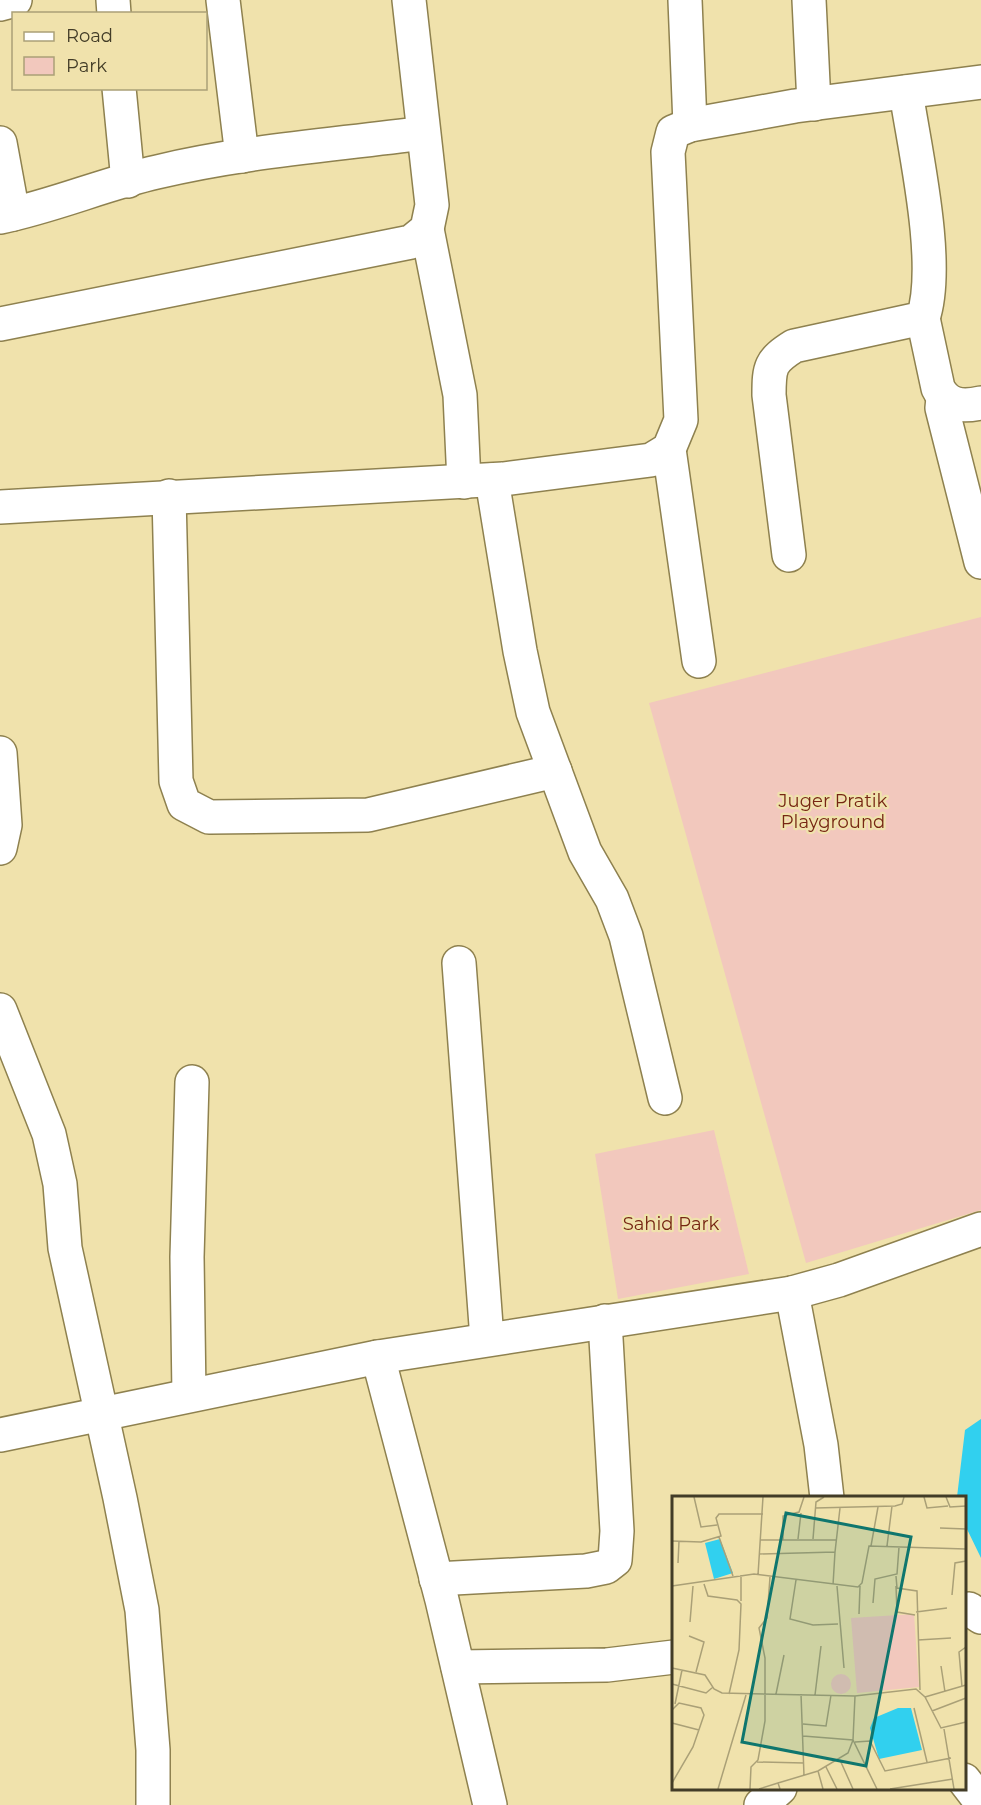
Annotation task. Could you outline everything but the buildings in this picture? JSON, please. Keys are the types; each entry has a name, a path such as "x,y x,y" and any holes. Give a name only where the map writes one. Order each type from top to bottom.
{"street":[{"path":"0,4 15,0"},
{"path":"223,0 242,156"},
{"path":"410,0 432,206 427,229 478,481 533,712 585,852 612,899 626,936 665,1098"},
{"path":"686,0 690,125"},
{"path":"808,0 814,104"},
{"path":"699,661 669,449 681,420 668,152 673,132 690,125 814,104 981,81"},
{"path":"119,90 128,180"},
{"path":"906,92 927,237 929,300 923,318 938,388 943,398 942,408 981,562"},
{"path":"0,144 7,215 156,172 242,156 423,133"},
{"path":"0,324 411,242 427,229"},
{"path":"789,555 769,394 769,371 777,357 794,346 923,318"},
{"path":"943,398 955,405 981,403"},
{"path":"0,507 169,496 478,481 651,460 669,449"},
{"path":"169,496 176,781 184,804 209,818 368,815 555,771"},
{"path":"0,753 5,825 0,848"},
{"path":"459,963 487,1339"},
{"path":"0,1010 49,1134 60,1184 64,1248 142,1610 153,1750 153,1805"},
{"path":"189,1395 187,1257 192,1083"},
{"path":"0,1435 378,1357 792,1293 839,1280 981,1230"},
{"path":"792,1293 821,1445 827,1496"},
{"path":"436,1579 586,1571 606,1567 615,1560 616,1531 605,1321"},
{"path":"378,1357 458,1667 489,1805"},
{"path":"966,1610 969,1609 981,1617"},
{"path":"458,1667 607,1665 672,1657"},
{"path":"966,1783 981,1802"}],"green space":[{"name":"Juger Pratik Playground","path":"981,617 981,1210 806,1263 649,703"},
{"name":"Sahid Park","path":"714,1130 749,1274 618,1299 595,1154"}],"water":[{"path":"981,1419 981,1558 966,1527 966,1496 957,1496 965,1430"}]}
